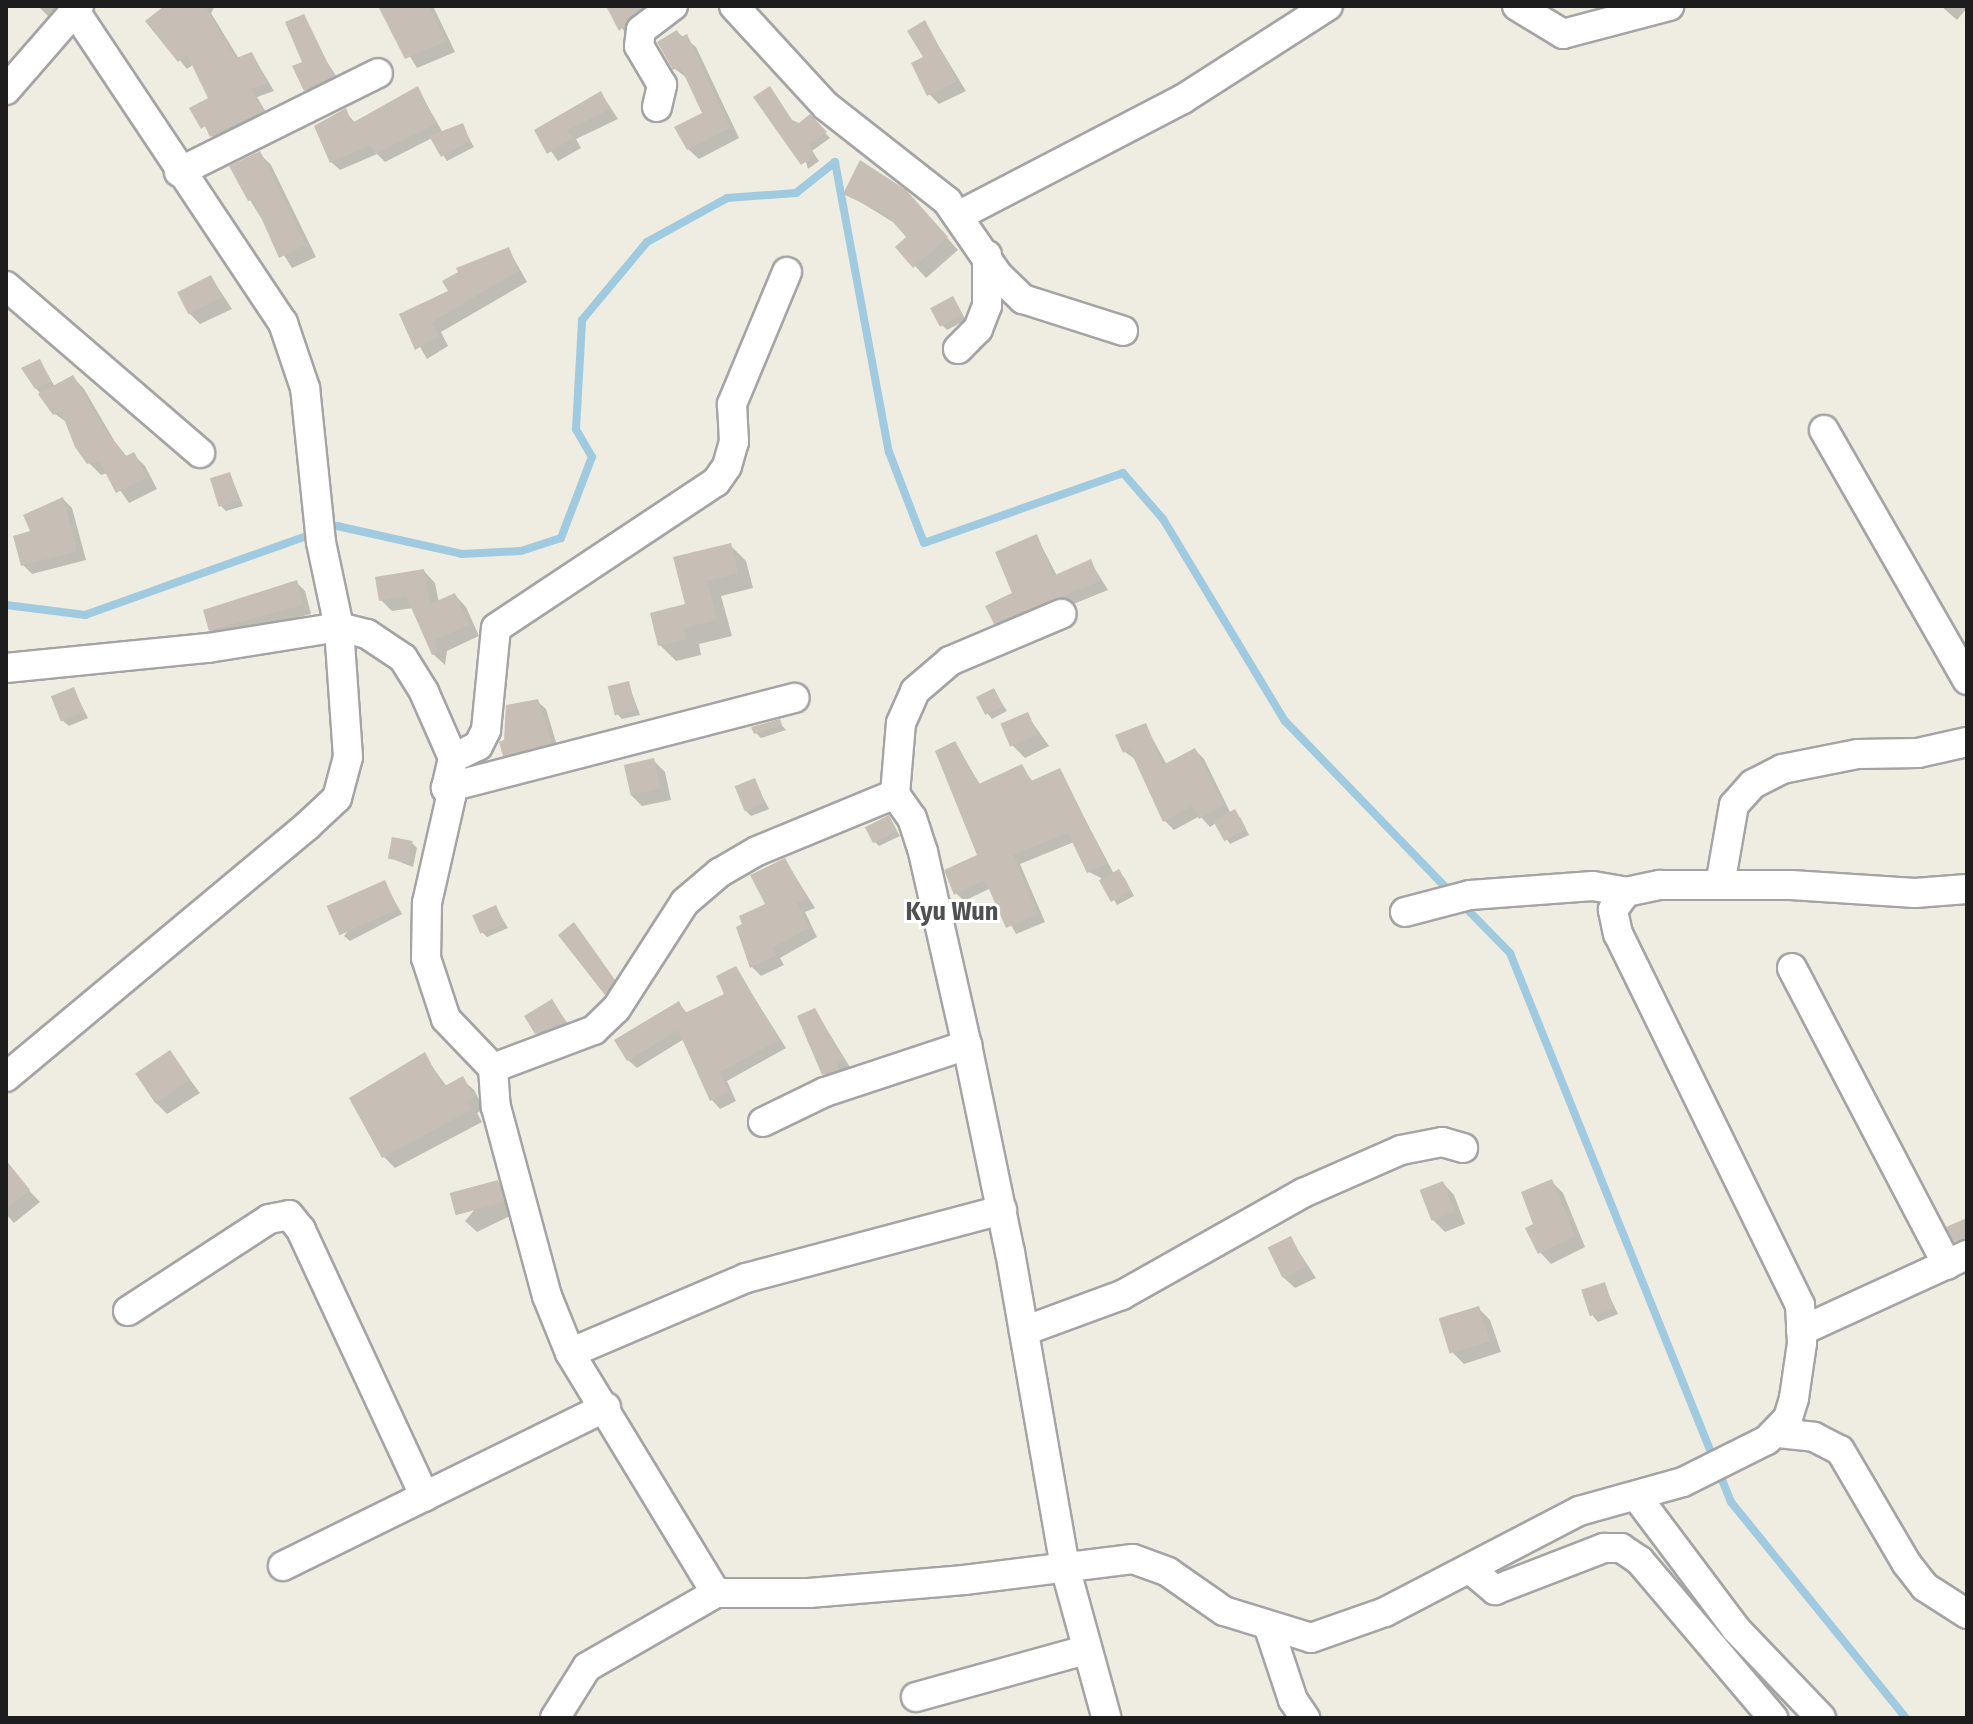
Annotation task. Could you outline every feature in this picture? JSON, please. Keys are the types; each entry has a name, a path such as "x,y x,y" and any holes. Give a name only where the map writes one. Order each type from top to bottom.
{"street":[{"path":"657,107 662,85 639,46 641,30 673,6"},
{"path":"734,6 826,106 904,165 958,216 987,254 998,275 1023,299 1123,331"},
{"path":"958,216 1183,99 1328,6"},
{"path":"1517,6 1563,34 1669,6"},
{"path":"1588,28 1606,6"},
{"path":"6,90 77,10 179,172 257,277 283,323 305,388 321,542 339,627 348,757 337,798 6,1077"},
{"path":"179,172 378,73"},
{"path":"958,349 978,329 987,306 987,254"},
{"path":"453,758 478,746 486,730 496,628 716,482 727,466 734,442 732,404 787,272"},
{"path":"6,286 200,453"},
{"path":"1824,430 1967,680"},
{"path":"1061,614 950,661 915,691 901,723 895,794 912,818 923,852 1002,1210 1065,1567 1106,1716"},
{"path":"6,668 208,648 339,627 367,634 403,658 453,758 446,788 451,797 427,903 426,958 446,1019 493,1068 496,1107 547,1296 570,1353 606,1407 716,1593"},
{"path":"446,788 795,698"},
{"path":"1720,885 1734,805 1753,784 1782,769 1858,754 1918,753 1967,742"},
{"path":"493,1068 594,1030 616,1009 685,902 719,873 757,851 895,794"},
{"path":"1405,912 1458,899 1593,886 1626,892 1660,885 1915,893 1967,889"},
{"path":"1626,892 1613,910 1618,934 1813,1327 1794,1398 1778,1433"},
{"path":"1792,968 1957,1260 1813,1327"},
{"path":"763,1122 825,1092 967,1045"},
{"path":"1024,1331 1122,1295 1303,1193 1401,1150 1442,1142 1463,1148"},
{"path":"570,1353 746,1278 1002,1210"},
{"path":"128,1311 269,1219 289,1215 301,1230 425,1497"},
{"path":"283,1566 606,1407"},
{"path":"555,1718 587,1667 716,1593 809,1593 1133,1559 1168,1572 1224,1611 1269,1628 1311,1638 1347,1629 1579,1511 1683,1482 1778,1433 1814,1437 1840,1450 1907,1564 1925,1587 1967,1614"},
{"path":"1637,1497 1736,1629 1821,1718"},
{"path":"1470,1569 1495,1590 1604,1548 1621,1548 1640,1561 1773,1718"},
{"path":"1269,1628 1293,1700 1305,1718"},
{"path":"916,1697 1086,1650"}],"building":[{"path":"164,6 205,6 236,58 252,52 267,83 251,89 264,111 210,137 205,126 201,129 189,108 208,98 187,55 178,62 145,21"},
{"path":"378,6 429,6 446,41 405,59"},
{"path":"606,6 645,6 619,31"},
{"path":"304,14 334,76 304,91 292,66 302,62 285,22"},
{"path":"925,20 957,81 927,96 911,63 923,57 907,31"},
{"path":"677,30 681,37 687,34 730,128 687,150 674,127 702,113 680,66 673,70 657,42"},
{"path":"418,86 436,124 375,154 370,145 330,163 314,126 346,108 352,123"},
{"path":"770,86 792,120 799,123 810,114 827,132 809,145 815,155 801,165 753,97"},
{"path":"601,91 610,109 568,130 573,138 547,154 534,130"},
{"path":"463,123 470,141 441,157 429,136"},
{"path":"260,151 306,245 279,258 253,199 248,201 229,166"},
{"path":"860,160 906,190 948,237 913,268 895,247 906,237 887,215 843,194"},
{"path":"509,247 518,271 432,322 439,336 415,350 399,314 448,291 442,281 458,272 456,268"},
{"path":"211,275 222,297 188,315 177,292"},
{"path":"953,296 963,315 940,327 930,308"},
{"path":"40,359 51,381 35,389 21,368"},
{"path":"73,375 104,428 126,456 134,452 147,477 116,493 99,461 87,464 75,447 61,411 53,415 38,394"},
{"path":"230,472 239,501 219,507 210,478"},
{"path":"63,497 77,551 21,566 13,536 30,531 23,515"},
{"path":"1037,534 1053,576 1091,559 1100,581 994,624 985,606 1012,593 995,552"},
{"path":"731,543 738,573 707,581 717,620 684,628 687,639 658,646 650,613 685,604 673,557"},
{"path":"424,569 430,604 455,593 469,625 436,639 438,653 432,655 406,596 379,601 375,577"},
{"path":"297,580 303,605 209,631 203,610"},
{"path":"629,681 636,710 615,715 608,686"},
{"path":"74,687 84,712 61,721 51,696"},
{"path":"994,688 1003,706 985,715 976,697"},
{"path":"538,699 552,743 503,756 499,742 504,740 506,705"},
{"path":"1028,712 1038,735 1010,747 1000,724"},
{"path":"780,719 782,725 754,734 751,727"},
{"path":"1146,723 1163,765 1195,748 1224,805 1199,819 1192,806 1163,822 1130,750 1123,753 1115,735"},
{"path":"955,741 979,784 1022,764 1031,781 1060,768 1107,864 1087,873 1068,833 1013,855 1038,914 1006,928 985,880 954,895 944,870 977,855 935,751"},
{"path":"654,758 661,788 631,795 624,765"},
{"path":"755,778 765,803 745,811 735,786"},
{"path":"1235,809 1246,829 1224,841 1213,821"},
{"path":"889,815 897,831 873,843 865,827"},
{"path":"392,837 413,841 408,863 388,859"},
{"path":"785,858 807,898 797,903 809,928 772,948 776,955 750,968 736,927 742,924 739,916 765,904 750,875"},
{"path":"1119,869 1131,891 1111,902 1099,880"},
{"path":"385,880 398,909 340,935 327,906"},
{"path":"496,905 504,923 480,934 472,916"},
{"path":"574,922 615,980 605,995 558,935"},
{"path":"736,966 779,1040 720,1072 729,1092 710,1101 678,1030 627,1061 614,1040 679,1001 685,1013 724,994 716,976"},
{"path":"552,999 566,1022 535,1034 524,1016"},
{"path":"815,1008 843,1059 836,1062 839,1069 822,1075 797,1016"},
{"path":"170,1050 190,1080 155,1103 135,1073"},
{"path":"425,1052 443,1087 463,1076 474,1097 467,1101 471,1110 382,1158 349,1098"},
{"path":"6,1160 30,1190 6,1209"},
{"path":"1552,1179 1575,1236 1538,1254 1525,1228 1533,1224 1521,1192"},
{"path":"498,1180 504,1202 456,1215 450,1193"},
{"path":"1443,1181 1455,1212 1431,1221 1420,1190"},
{"path":"1967,1218 1967,1238 1954,1242 1946,1227"},
{"path":"1291,1236 1306,1267 1283,1278 1268,1247"},
{"path":"1605,1282 1614,1309 1590,1316 1581,1290"},
{"path":"1479,1306 1490,1341 1450,1354 1439,1318"}],"waterway":[{"path":"326,530 337,526 462,554 521,551 561,538 592,457 576,429 582,320 647,242 727,198 796,193 835,162 889,452 924,543 1123,473 1163,519 1285,721 1452,894"},
{"path":"6,605 85,615 313,534"},
{"path":"1462,904 1510,953 1731,1502 1906,1718"}],"district":[{"name":"Kyu Wun","path":"952,912"}]}
